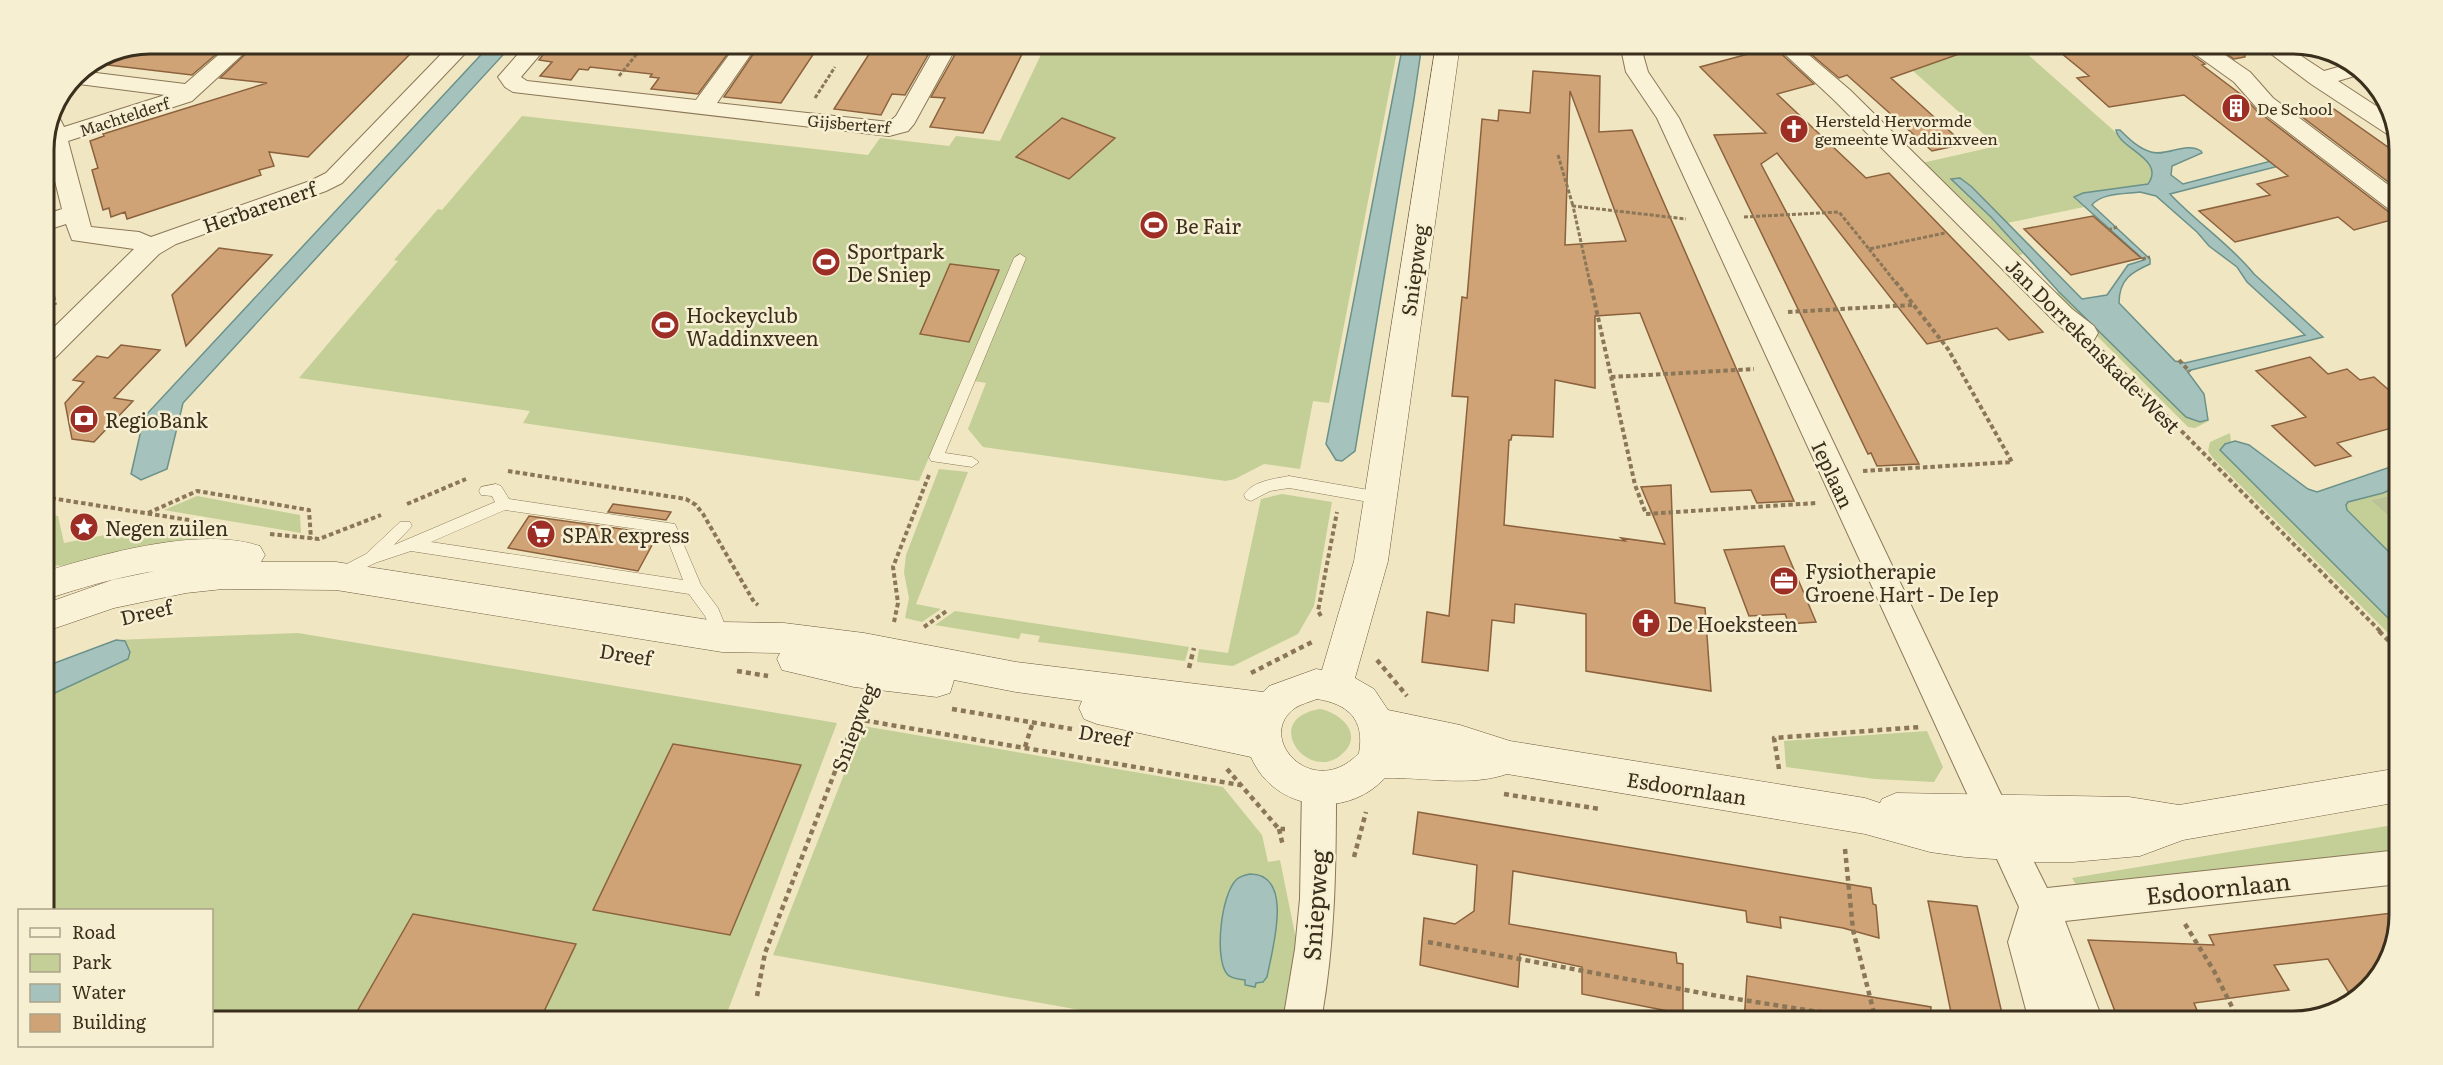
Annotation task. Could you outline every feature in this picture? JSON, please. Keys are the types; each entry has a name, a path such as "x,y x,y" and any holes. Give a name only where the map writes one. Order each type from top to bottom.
{"main road":[{"name":"Sniepweg","path":"1335,687 1371,561 1437,54"},
{"name":"Dreef","path":"54,583 113,565 190,554 240,554 296,559 336,576"},
{"name":"Dreef","path":"54,614 112,594 186,579 223,575 336,576 725,653 878,663 963,685 1266,726"},
{"path":"1316,684 1349,692 1362,700 1372,711 1378,724 1380,743 1375,761 1352,783 1336,788 1319,789 1299,784 1282,774 1269,760 1266,726 1281,696 1297,688 1316,684"},
{"name":"Esdoornlaan","path":"1378,724 1427,736 1460,741 1510,758 1865,816 1896,828 1949,837 1998,827 2069,843 2143,838 2180,822 2389,787"},
{"name":"Esdoornlaan","path":"1375,761 1415,760 1472,764 1510,758"}],"street":[{"name":"Machtelderf","path":"56,130 174,101 232,54"},
{"name":"Herbarenerf","path":"54,343 150,249 167,238 318,186 334,178 453,54"},
{"name":"Gijsberterf","path":"529,54 509,77 521,87 888,129 900,126 941,54"},
{"path":"703,107 741,54"},
{"name":"Ieplaan","path":"1633,54 1638,72 1668,118 1998,827 2057,945 2080,1011"},
{"name":"Jan Dorrekenskade-West","path":"1796,54 1842,94 2063,315 2085,333"},
{"path":"2218,54 2260,73 2345,70"},
{"path":"2284,54 2385,122"},
{"path":"2260,73 2265,103 2389,197"},
{"name":"Machtelderf","path":"86,79 189,91"},
{"name":"Machtelderf","path":"55,136 81,234 139,240 150,249"},
{"path":"54,220 74,213"},
{"name":"Sniepweg","path":"1304,1011 1314,949 1318,899 1319,789"},
{"name":"Esdoornlaan","path":"2037,907 2389,868"},
{"path":"2037,907 2026,942 2045,1011"}],"lane":[{"path":"972,462 936,457 1020,258"},
{"path":"1251,495 1267,486 1289,482 1380,498"},
{"path":"486,491 496,489 504,504"},
{"path":"336,576 370,559 411,545 504,504 669,528 694,588 712,613 725,653"},
{"path":"370,559 405,526"},
{"path":"411,545 694,588"}],"path":[{"path":"604,96 637,54"},
{"path":"801,119 835,67"},
{"path":"1558,155 1573,206 1635,485 1646,513 1847,501"},
{"path":"1573,206 1694,220 1839,212 1948,349 2012,462 1857,472 1846,457 1827,458"},
{"path":"1869,249 1975,226"},
{"path":"2108,230 2117,227"},
{"path":"2142,259 2150,257"},
{"path":"54,297 57,310 84,314"},
{"path":"1758,313 1913,305"},
{"name":"Jan Dorrekenskade-West","path":"2085,333 2389,641"},
{"path":"2179,360 2190,372"},
{"path":"1611,377 1784,368"},
{"name":"Sniepweg","path":"757,996 765,953 892,632 898,603 893,567 936,457"},
{"path":"147,513 197,491 309,510 311,540"},
{"path":"1324,620 1318,611 1341,491"},
{"path":"921,629 948,610"},
{"path":"1371,802 1360,834 1279,829 1211,751 1225,683 1235,681 1313,641 1376,657 1386,672 1428,718 1427,736"},
{"path":"1186,678 1194,648"},
{"path":"725,653 776,677"},
{"name":"Dreef","path":"943,708 1077,729"},
{"path":"856,719 1242,785"},
{"path":"1025,747 1033,722"},
{"path":"1780,778 1774,738 1950,724"},
{"path":"1845,849 1853,930 1873,1011"},
{"path":"2166,893 2214,971 2234,1011"},
{"path":"1428,942 1718,996 1813,1011"}],"green space":[{"name":"Sportpark De Sniep","path":"1041,54 1396,54 1329,403 1313,401 1300,469 1264,464 1235,479 1226,481 983,447 968,429 986,383 962,379 919,481 523,423 530,411 299,378 398,261 394,260 438,209 442,210 522,116 868,155 880,138 949,146 956,136 1000,141"},
{"path":"1959,54 2027,54 2147,160 2152,172 2151,178 2148,184 2076,195 2075,199 2084,207 2007,223 1973,187 1951,179 1991,217 2023,254 2017,256 1922,163 1997,146 1912,70"},
{"path":"2059,292 2200,422 2209,421 2195,428 2188,427 2054,293"},
{"path":"2230,433 2231,442 2225,444 2221,451 2389,619 2389,634 2212,457 2208,451 2210,442"},
{"path":"939,469 968,472 916,604 941,609 922,622 905,618 909,598 904,573 906,555"},
{"path":"2389,490 2389,496 2370,500 2389,516 2389,552 2347,510 2345,505 2348,502"},
{"path":"1282,494 1332,502 1314,606 1298,634 1233,666 1197,662 1199,649 1228,653 1261,499"},
{"path":"197,496 300,515 301,533 164,510"},
{"path":"2389,496 2389,516 2370,500"},
{"path":"54,515 58,516 64,543 135,529 237,544 68,566 54,565"},
{"path":"955,611 1189,647 1185,661 1038,642 1040,636 1021,633 1019,639 935,625"},
{"path":"298,633 837,723 728,1011 213,1011 213,909 54,909 54,693 128,659 125,641 116,640"},
{"path":"1320,709 1340,718 1349,729 1351,736 1346,750 1333,760 1319,762 1306,757 1297,748 1292,737 1293,725 1302,715"},
{"path":"863,726 1223,787 1262,835 1268,862 1280,860 1297,944 1286,1011 1085,1011 773,955"},
{"path":"1927,731 1943,767 1934,782 1875,779 1786,767 1784,741"},
{"path":"2389,826 2389,854 2080,891 2072,878"}],"water":[{"path":"482,54 504,54 183,403 167,469 141,480 131,474 144,417"},
{"path":"1401,54 1421,54 1355,451 1342,461 1336,460 1326,444"},
{"path":"2116,130 2120,130 2138,146 2151,152 2163,153 2183,148 2195,148 2201,151 2202,153 2172,166 2171,175 2183,184 2271,161 2279,166 2170,194 2323,337 2187,371 2204,394 2208,420 2200,422 2186,417 2059,292 1991,217 1951,179 1960,178 1972,187 2082,299 2107,295 2128,265 2144,260 2074,197 2083,193 2148,184 2152,175 2147,161 2119,137","holes":["2140,192 2156,196 2197,232 2209,246 2237,267 2247,282 2305,335 2185,363 2175,361 2119,303 2124,282 2132,274 2150,264 2150,259 2092,205 2101,198 2114,195"]},
{"path":"2235,441 2249,445 2308,489 2317,492 2389,467 2389,490 2348,502 2346,505 2347,510 2389,552 2389,619 2220,450 2225,444"},
{"path":"116,640 125,641 130,652 128,659 54,693 54,663"},
{"path":"1250,874 1264,877 1272,886 1277,915 1276,933 1267,977 1263,982 1256,983 1255,987 1245,985 1245,980 1227,974 1223,966 1220,941 1223,911 1231,886 1237,879"}],"building":[{"path":"150,54 216,54 192,75 106,65 131,56"},
{"path":"245,54 410,54 308,157 269,152 274,166 259,170 261,175 127,219 125,212 111,217 109,208 103,210 92,170 98,168 90,141 104,136 103,134 267,83 220,78"},
{"path":"544,54 728,54 698,94 651,89 659,78 650,77 652,74 590,67 588,70 579,69 571,80 540,76 552,62 539,60"},
{"path":"753,54 813,54 781,103 724,97"},
{"path":"869,54 929,54 905,95 892,94 881,115 834,109"},
{"path":"955,54 1022,54 983,133 930,127 945,98 931,97"},
{"path":"1748,54 1782,54 1814,84 1777,94 1866,178 1889,173 2043,332 2009,340 1997,328 1927,344 1777,153 1761,164 1919,464 1877,466 1871,453 1868,454 1714,135 1766,133 1700,67"},
{"path":"1811,54 1959,54 1891,78 1964,144 1932,151 1847,75 1839,78"},
{"path":"2062,54 2191,54 2243,96 2256,110 2389,212 2389,221 2354,230 2338,217 2235,242 2199,211 2270,195 2257,184 2288,176 2184,95 2109,107 2077,78 2089,76"},
{"path":"2227,54 2245,54 2245,57 2234,59"},
{"path":"1533,71 1600,76 1599,132 1632,130 1794,501 1757,503 1751,490 1711,492 1640,313 1595,316 1595,388 1555,380 1553,437 1512,435 1509,440 1504,525 1665,544 1641,487 1671,485 1675,603 1705,608 1711,691 1586,671 1586,614 1515,604 1514,623 1492,620 1488,671 1422,662 1427,612 1449,616 1468,397 1452,396 1462,297 1467,298 1482,119 1498,121 1499,110 1530,113","holes":["1570,91 1626,241 1565,245"]},
{"path":"2305,107 2313,113 2334,109 2389,148 2389,182 2293,110"},
{"path":"1062,118 1115,138 1069,179 1016,157"},
{"path":"2093,216 2141,258 2071,275 2024,229"},
{"path":"219,248 272,255 186,346 172,295"},
{"path":"950,264 999,270 969,342 920,334"},
{"path":"121,345 160,350 114,398 133,401 94,442 72,439 65,403 84,382 73,380 97,356 108,358"},
{"path":"2310,357 2328,374 2347,369 2360,380 2374,377 2389,390 2389,429 2337,443 2351,456 2315,466 2272,426 2306,417 2256,371"},
{"path":"613,504 671,512 666,520 608,512"},
{"path":"529,516 658,534 638,571 508,548"},
{"path":"1784,546 1816,622 1789,624 1785,614 1749,616 1724,550"},
{"path":"673,744 801,765 730,935 593,910"},
{"path":"1418,812 1871,888 1873,904 1876,905 1879,938 1843,928 1780,917 1781,928 1747,922 1746,911 1513,871 1509,924 1676,953 1677,963 1683,964 1683,1011 1668,1011 1582,994 1582,967 1520,954 1518,987 1420,965 1424,918 1455,924 1474,911 1477,865 1413,854"},
{"path":"1928,901 1977,906 2001,1011 1951,1011"},
{"path":"2389,913 2382,952 2365,978 2349,993 2328,959 2274,965 2289,990 2194,1003 2197,1011 2115,1011 2088,940 2214,945 2209,935"},
{"path":"413,914 576,944 544,1011 357,1011"},
{"path":"1747,976 1931,1007 1931,1011 1745,1011"}],"place":[{"name":"De School","path":"2236,108"},
{"name":"Hersteld Hervormde gemeente Waddinxveen","path":"1794,129"},
{"name":"Be Fair","path":"1154,225"},
{"name":"Sportpark De Sniep","path":"826,262"},
{"name":"Hockeyclub Waddinxveen","path":"665,325"},
{"name":"RegioBank","path":"84,419"},
{"name":"Negen zuilen","path":"84,527"},
{"name":"SPAR express","path":"541,534"},
{"name":"Fysiotherapie Groene Hart - De Iep","path":"1784,581"},
{"name":"De Hoeksteen","path":"1646,623"}]}
